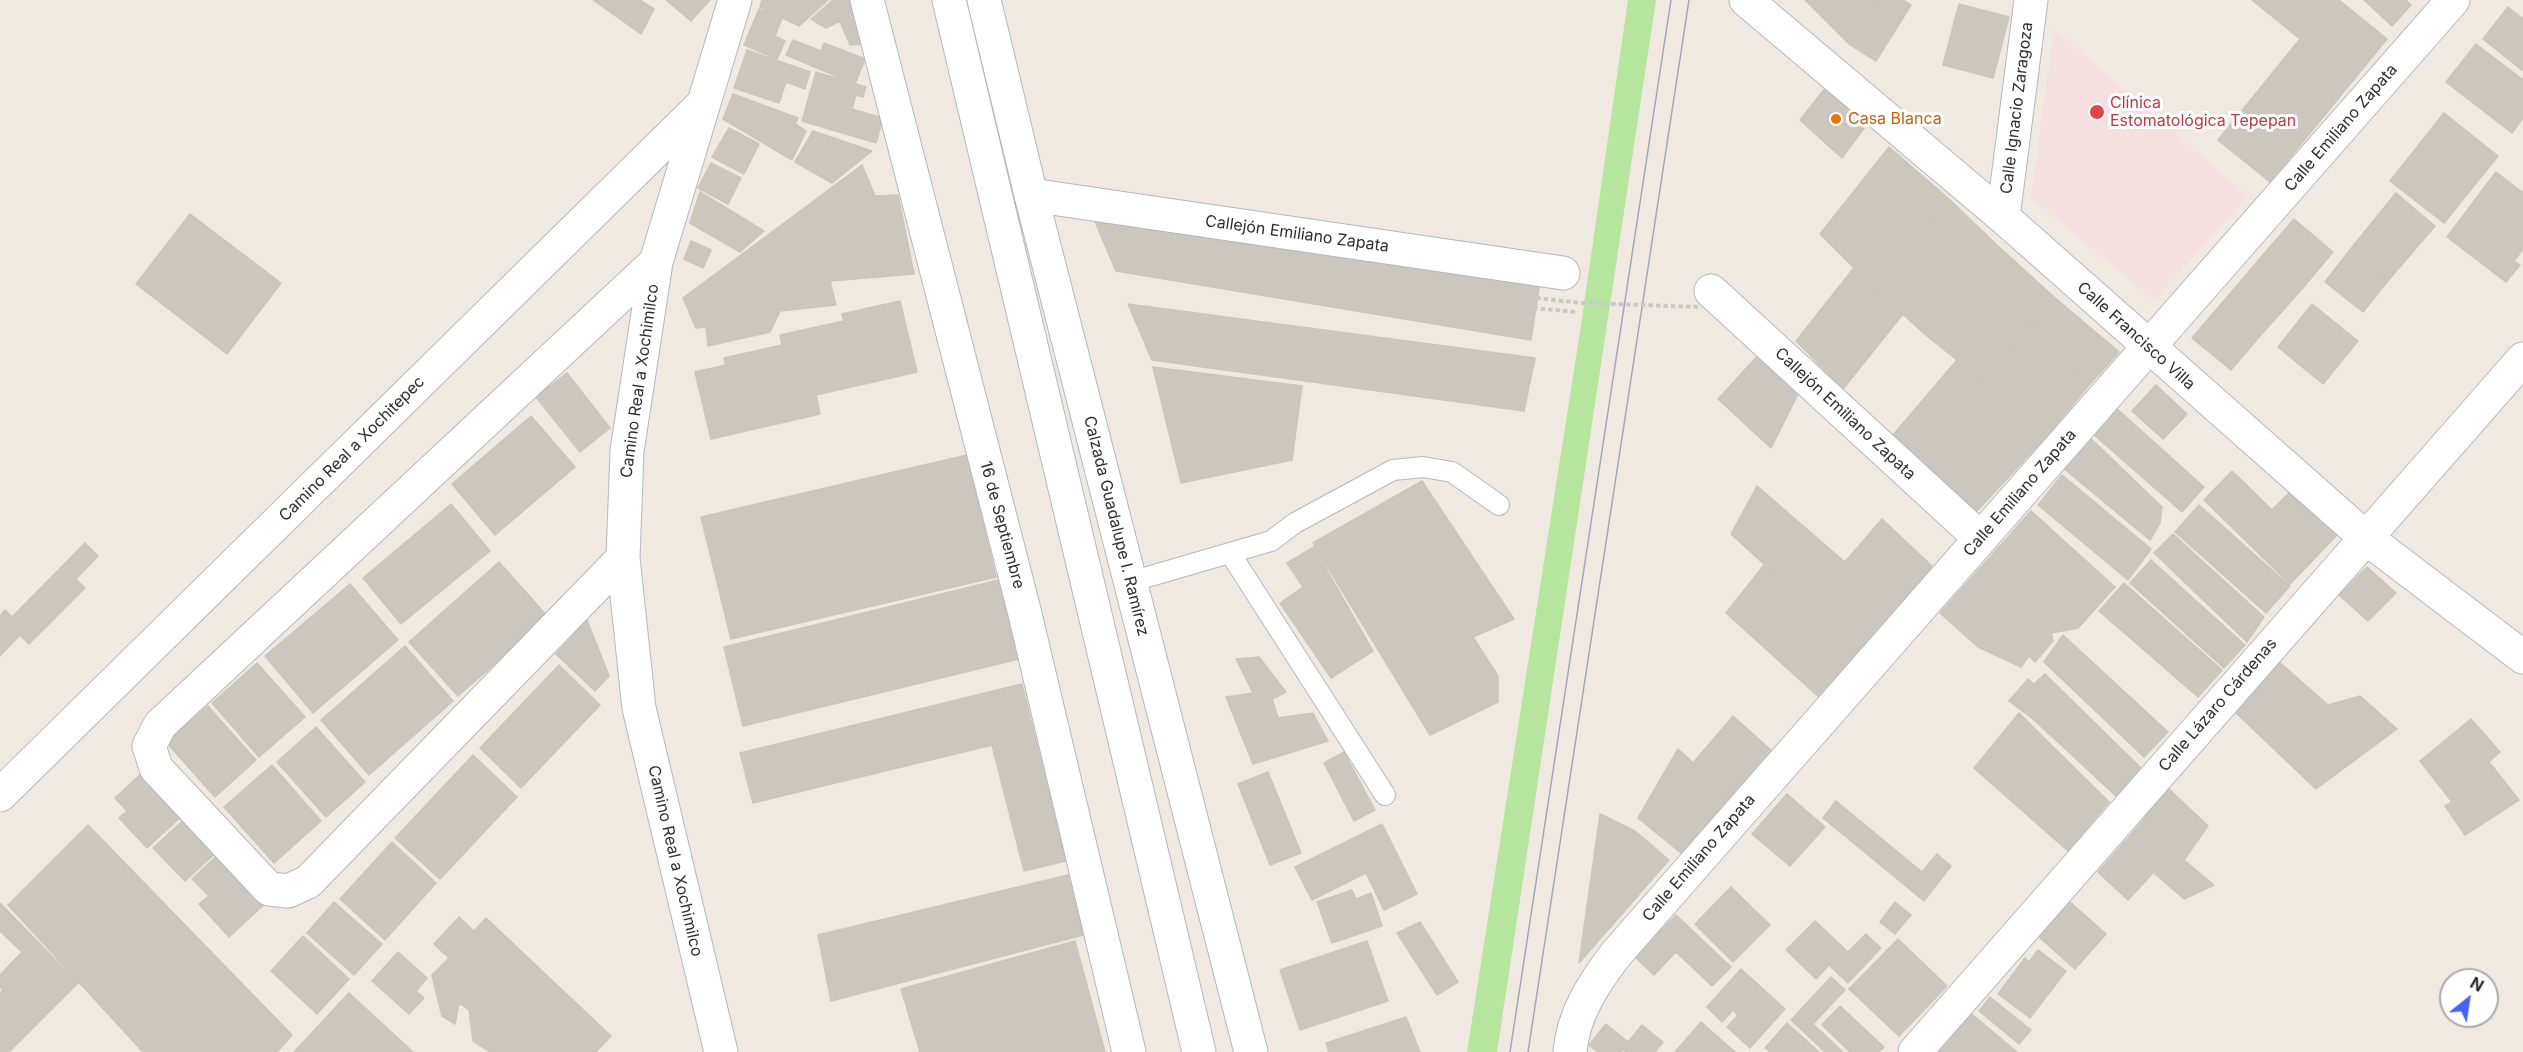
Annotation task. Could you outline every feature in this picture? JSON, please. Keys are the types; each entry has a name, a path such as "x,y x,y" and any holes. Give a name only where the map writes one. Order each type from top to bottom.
{"street":[{"name":"Camino Real a Xochimilco","path":"720,1052 639,708 623,558 627,451 656,262 735,0"},
{"name":"16 de Septiembre","path":"867,0 1024,610 1128,1052"},
{"path":"949,0 1199,1052"},
{"name":"Calzada Guadalupe I. Ramírez","path":"984,0 1031,195 1251,1052"},
{"name":"Calle Ignacio Zaragoza","path":"2002,217 2031,0"},
{"name":"Calle Emiliano Zapata","path":"1570,1052 1571,1042 1589,989 1616,954 2453,0"},
{"name":"Calle Francisco Villa","path":"1750,4 2002,217 2365,537 2523,657"},
{"name":"Camino Real a Xochitepec","path":"0,795 705,102"},
{"name":"Callejón Emiliano Zapata","path":"1031,195 1563,273"},
{"path":"623,558 308,882 288,891 268,889 156,768 150,746 160,725 656,262"},
{"name":"Callejón Emiliano Zapata","path":"1706,299 1980,538"},
{"name":"Calle Lázaro Cárdenas","path":"1915,1052 2523,359"}],"lane":[{"path":"1130,582 1271,540 1296,523 1393,470 1423,467 1452,472 1499,505"},
{"path":"1230,553 1385,795"}],"path":[{"path":"1575,312 1534,308 1535,298 1583,303 1706,299"}],"shaded area":[{"name":"Clínica Estomatológica Tepepan","path":"2054,29 2248,196 2154,300 2031,198"}],"green space":[{"path":"1628,0 1656,0 1497,1052 1467,1052 1580,332"}],"building":[{"path":"593,0 640,0 654,9 641,34"},
{"path":"666,0 710,0 691,21"},
{"path":"762,0 828,0 799,26 760,7"},
{"path":"833,0 850,0 864,44 850,45 840,21 826,28 811,19"},
{"path":"1805,0 1877,0 1849,44"},
{"path":"1877,0 1903,0 1911,5 1876,61 1849,44"},
{"path":"2252,0 2339,0 2387,39 2270,182 2218,140 2300,39"},
{"path":"2364,0 2406,0 2411,5 2392,26"},
{"path":"1959,4 2009,17 1993,78 1943,65"},
{"path":"2508,7 2523,19 2523,71 2483,39"},
{"path":"759,9 782,18 775,36 785,41 777,59 744,45"},
{"path":"793,40 821,51 824,43 865,59 855,84 786,55"},
{"path":"2476,44 2523,80 2523,118 2512,133 2446,82"},
{"path":"747,50 810,72 805,89 786,82 779,103 734,88"},
{"path":"816,72 866,87 863,97 856,95 852,109 883,118 876,143 802,121"},
{"name":"Casa Blanca","path":"1830,82 1872,117 1842,158 1800,120"},
{"path":"733,94 798,118 795,124 806,131 792,160 723,119"},
{"path":"2444,113 2498,156 2444,223 2390,181"},
{"path":"729,128 759,144 744,174 712,157"},
{"path":"813,131 872,151 832,183 795,162"},
{"path":"1889,147 1949,199 1877,291 1820,234"},
{"path":"711,163 741,178 728,204 698,188"},
{"path":"862,165 875,196 898,195 914,274 830,281 836,305 780,311 770,332 708,346 706,327 696,328 683,298"},
{"path":"2496,172 2523,193 2523,249 2514,261 2520,265 2506,282 2447,237"},
{"path":"700,192 764,231 740,252 690,223"},
{"path":"2396,193 2435,226 2387,282 2349,251"},
{"path":"1949,199 1999,247 1927,336 1877,291"},
{"path":"190,214 281,283 227,354 136,284"},
{"path":"1093,217 1540,282 1531,340 1116,271"},
{"path":"2294,219 2333,252 2302,289 2263,255"},
{"path":"691,241 711,250 703,268 684,259"},
{"path":"1999,247 2053,296 1984,382 1927,336"},
{"path":"2349,251 2387,282 2363,312 2325,282"},
{"path":"2263,255 2302,289 2260,336 2222,303"},
{"path":"1853,269 1903,314 1843,389 1796,341"},
{"path":"2053,296 2119,352 2090,384 2027,331"},
{"path":"900,301 917,372 816,395 820,414 711,439 695,372 726,365 724,358 782,345 780,335 844,321 842,314"},
{"path":"2222,303 2260,336 2231,370 2192,338"},
{"path":"1128,304 1535,358 1524,411 1152,360"},
{"path":"2312,304 2358,341 2323,384 2278,347"},
{"path":"2027,331 2090,384 2044,439 1984,382"},
{"path":"1763,350 1802,386 1771,448 1718,399"},
{"path":"1957,360 1984,382 1917,459 1893,435"},
{"path":"1153,367 1302,386 1292,460 1181,483"},
{"path":"567,373 610,428 580,452 536,397"},
{"path":"1984,382 2044,439 1977,511 1917,459"},
{"path":"2156,385 2187,414 2163,439 2132,411"},
{"path":"2115,407 2204,487 2182,512 2092,433"},
{"path":"531,416 575,467 495,535 452,484"},
{"path":"2084,432 2162,507 2160,523 2150,540 2056,462"},
{"path":"967,455 996,577 731,639 701,517"},
{"path":"2232,471 2272,510 2292,490 2338,534 2290,584 2204,500"},
{"path":"2062,475 2151,549 2128,580 2038,505"},
{"path":"1422,481 1514,619 1473,637 1498,676 1498,702 1430,735 1313,543"},
{"path":"1757,486 1898,608 1859,651 1731,534"},
{"path":"451,504 490,551 401,624 363,578"},
{"path":"2199,505 2290,586 2266,613 2175,532"},
{"path":"2031,511 2115,587 2078,628 2051,633 2053,641 2035,662 2029,656 2021,667 1978,647 1940,613"},
{"path":"1882,519 1932,566 1898,608 1845,562"},
{"path":"2173,534 2264,617 2247,642 2154,553"},
{"path":"85,543 98,556 76,579 85,588 29,644 20,635 0,656 0,616 5,610 12,617"},
{"path":"1314,547 1373,651 1331,678 1280,603 1303,587 1287,563"},
{"path":"2151,560 2245,645 2224,668 2130,583"},
{"path":"499,562 548,617 458,696 409,642"},
{"path":"1764,565 1859,651 1820,698 1726,613"},
{"path":"2367,567 2396,593 2368,621 2339,595"},
{"path":"999,580 1019,659 743,726 724,647"},
{"path":"2124,583 2222,670 2198,697 2099,611"},
{"path":"350,584 398,640 313,713 265,656"},
{"path":"587,620 609,676 595,691 556,654"},
{"path":"2063,635 2168,732 2144,757 2044,662"},
{"path":"405,646 453,701 369,775 321,720"},
{"path":"1259,657 1286,692 1272,699 1278,718 1313,713 1328,741 1253,764 1226,697 1253,693 1236,659"},
{"path":"2277,660 2328,705 2360,696 2397,729 2316,789 2235,712"},
{"path":"257,663 305,717 259,757 212,703"},
{"path":"559,665 600,705 521,788 480,748"},
{"path":"2045,674 2142,769 2117,797 2033,719 2009,701 2028,679 2034,684"},
{"path":"1022,684 1066,861 1024,871 992,745 753,803 740,753"},
{"path":"208,706 256,760 215,797 166,742"},
{"path":"2019,713 2109,802 2068,851 1974,768"},
{"path":"1733,716 1772,751 1730,797 1693,763"},
{"path":"2471,719 2500,752 2489,762 2519,800 2465,835 2445,806 2452,802 2420,761"},
{"path":"316,727 365,782 326,817 277,762"},
{"path":"1678,749 1730,797 1681,853 1638,818"},
{"path":"1344,752 1375,810 1354,821 1324,763"},
{"path":"473,755 517,797 440,879 395,838"},
{"path":"272,765 321,821 274,863 224,807"},
{"path":"145,770 184,814 147,848 119,818 127,811 115,798"},
{"path":"1268,772 1301,853 1270,865 1238,784"},
{"path":"2168,788 2208,826 2184,860 2140,824"},
{"path":"1787,794 1825,827 1790,866 1752,834"},
{"path":"1836,801 1922,872 1937,854 1951,866 1924,901 1823,818"},
{"path":"1600,814 1635,831 1669,860 1579,963"},
{"path":"189,815 220,849 185,881 153,848"},
{"path":"1382,824 1417,894 1384,910 1366,873 1312,900 1295,867"},
{"path":"2140,824 2214,885 2184,899 2122,845"},
{"path":"88,825 292,1035 277,1052 143,1052 8,905"},
{"path":"392,842 436,883 385,940 340,899"},
{"path":"2122,845 2154,872 2128,900 2098,872"},
{"path":"224,849 270,899 229,937 199,904 209,896 192,879"},
{"path":"1068,875 1083,935 831,1001 818,935"},
{"path":"1731,887 1770,925 1733,962 1695,924"},
{"path":"1352,890 1356,899 1371,893 1382,926 1332,943 1317,902"},
{"path":"334,902 382,944 354,975 307,933"},
{"path":"1895,902 1911,915 1895,934 1880,922"},
{"path":"2070,902 2106,934 2075,969 2039,937"},
{"path":"0,903 78,983 9,1052 0,1052 0,993 3,990 0,987 0,975 22,952 0,931"},
{"path":"1676,915 1731,967 1712,986 1676,952 1654,975 1635,957"},
{"path":"459,917 474,931 486,918 611,1036 596,1052 490,1052 473,1041 469,1010 459,1003 455,1024 442,1016 432,975 449,958 434,944"},
{"path":"1815,921 1848,952 1866,934 1881,948 1848,983 1829,965 1816,979 1786,950"},
{"path":"1420,922 1458,982 1437,995 1397,933"},
{"path":"303,936 349,979 317,1014 271,971"},
{"path":"1898,939 1947,986 1899,1036 1849,989"},
{"path":"1075,941 1105,1052 920,1052 901,989"},
{"path":"1367,941 1388,1001 1300,1030 1280,970"},
{"path":"2038,950 2066,971 2030,1018 1998,994 2025,958 2029,962"},
{"path":"398,952 427,978 416,991 424,998 409,1014 372,981"},
{"path":"1741,969 1785,1009 1750,1048 1727,1027 1738,1015 1733,1010 1722,1022 1707,1007"},
{"path":"1831,977 1845,990 1813,1024 1843,1052 1825,1052 1791,1020"},
{"path":"349,993 413,1052 294,1052"},
{"path":"1990,997 2031,1030 2019,1044 1979,1011"},
{"path":"1840,1006 1884,1047 1879,1052 1850,1052 1822,1025"},
{"path":"1968,1011 2017,1052 1934,1052"},
{"path":"1406,1017 1420,1052 1329,1052 1326,1043"},
{"path":"1701,1022 1735,1052 1675,1052"},
{"path":"1787,1023 1819,1052 1770,1052 1765,1048"},
{"path":"1606,1024 1628,1042 1642,1025 1663,1042 1655,1052 1626,1052 1623,1049 1621,1052 1598,1052 1589,1045"}],"tram line":[{"path":"1510,1052 1671,0"},
{"path":"1528,1052 1689,0"}],"place":[{"name":"Clínica Estomatológica Tepepan","path":"2097,112"},
{"name":"Casa Blanca","path":"1836,119"}]}
